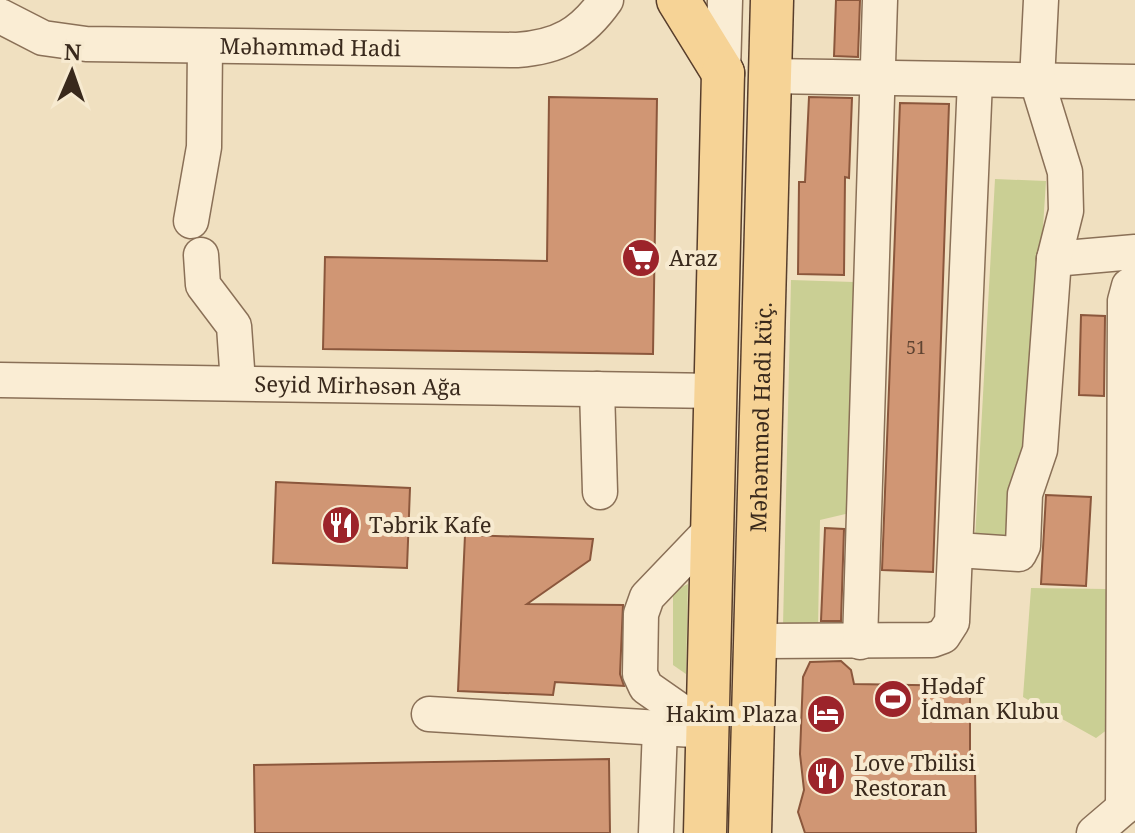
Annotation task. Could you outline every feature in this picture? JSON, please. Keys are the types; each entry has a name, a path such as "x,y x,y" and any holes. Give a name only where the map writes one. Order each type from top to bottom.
{"main road":[{"path":"678,0 723,73 769,76"},
{"name":"Məhəmməd Hadi küç.","path":"750,833 772,0"},
{"name":"Məhəmməd Hadi küç.","path":"705,833 710,731 723,73"}],"street":[{"path":"723,73 725,0"},
{"path":"860,642 880,0"},
{"path":"957,550 1019,554 1023,546 1025,494 1040,450 1054,259 1066,211 1065,172 1037,81 1041,0"},
{"name":"Məhəmməd Hadi","path":"0,16 43,38 86,44 541,48 562,43 580,32 595,5"},
{"path":"191,221 204,147 205,46"},
{"path":"769,76 1135,82"},
{"path":"754,641 932,640 943,636 952,622 975,80"},
{"path":"1054,259 1135,252"},
{"path":"201,255 203,285 234,326 238,383"},
{"path":"1094,833 1129,803 1125,301 1129,286 1135,282"},
{"name":"Seyid Mirhəsən Ağa","path":"0,380 717,391"},
{"path":"597,389 600,492"},
{"path":"710,731 646,687 640,674 641,614 647,597 714,527"},
{"path":"429,714 710,731"},
{"path":"656,833 660,728"}],"green space":[{"path":"995,179 1046,181 1027,475 1011,480 1009,536 975,539"},
{"path":"791,280 854,282 854,512 820,520 818,628 783,626"},
{"path":"1116,280 1135,709 1096,738 1023,697 1031,588 1106,589"},
{"path":"688,584 686,674 673,665 673,591"}],"building":[{"path":"836,0 860,0 858,57 834,56"},
{"path":"549,97 657,99 653,354 323,349 325,257 547,261"},
{"path":"809,97 852,98 849,178 845,177 844,275 798,274 799,182 805,182"},
{"path":"900,103 949,104 933,572 882,570"},
{"path":"1081,315 1105,316 1104,396 1079,395"},
{"name":"Təbrik Kafe","path":"276,482 410,488 407,568 273,563"},
{"path":"1046,495 1091,497 1086,586 1041,584"},
{"path":"825,528 844,529 841,621 821,621"},
{"path":"465,535 593,539 590,560 527,604 623,605 620,674 624,686 555,682 553,695 458,691"},
{"path":"841,661 851,670 854,684 970,686 970,769 975,769 976,833 805,833 798,812 804,790 800,754 803,677 810,662"},
{"path":"609,759 610,833 255,833 254,765"}],"place":[{"name":"Araz","path":"641,258"},
{"name":"Təbrik Kafe","path":"341,525"},
{"name":"Hədəf İdman Klubu","path":"893,699"},
{"name":"Hakim Plaza","path":"826,714"},
{"name":"Love Tbilisi Restoran","path":"826,776"}]}
